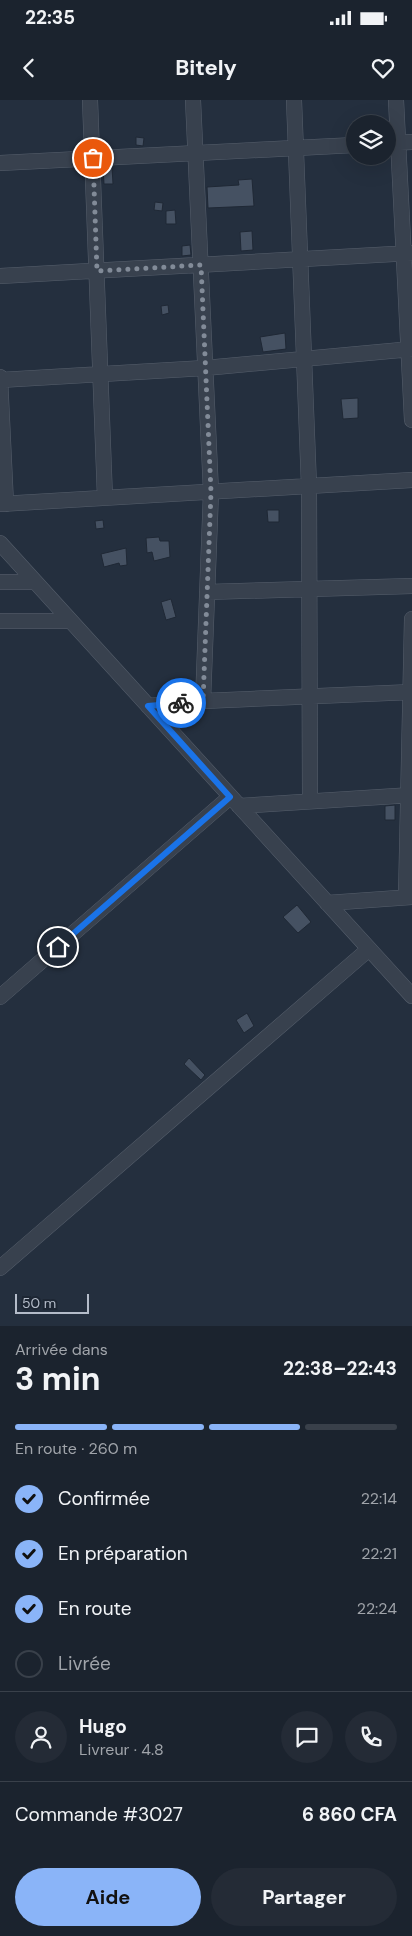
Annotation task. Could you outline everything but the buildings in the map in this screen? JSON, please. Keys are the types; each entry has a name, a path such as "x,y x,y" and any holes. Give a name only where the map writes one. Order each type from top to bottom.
{"street":[{"path":"90,100 105,498"},
{"path":"194,100 211,492 203,701"},
{"path":"294,100 309,486 310,801"},
{"path":"396,100 408,253 412,420"},
{"path":"0,163 346,145"},
{"path":"0,276 408,253"},
{"path":"410,349 205,368 0,379 3,504 412,480"},
{"path":"0,543 411,993"},
{"path":"0,582 35,582"},
{"path":"207,592 412,586"},
{"path":"327,903 409,897 412,619"},
{"path":"0,621 71,621"},
{"path":"148,706 203,701 411,692"},
{"path":"0,997 234,801 310,801 410,795"},
{"path":"0,1268 369,949"}],"way so far":[{"path":"93,158 97,271 201,265 211,492 203,701 181,703"}],"route":[{"path":"58,947 230,797 148,706 181,703"}]}
